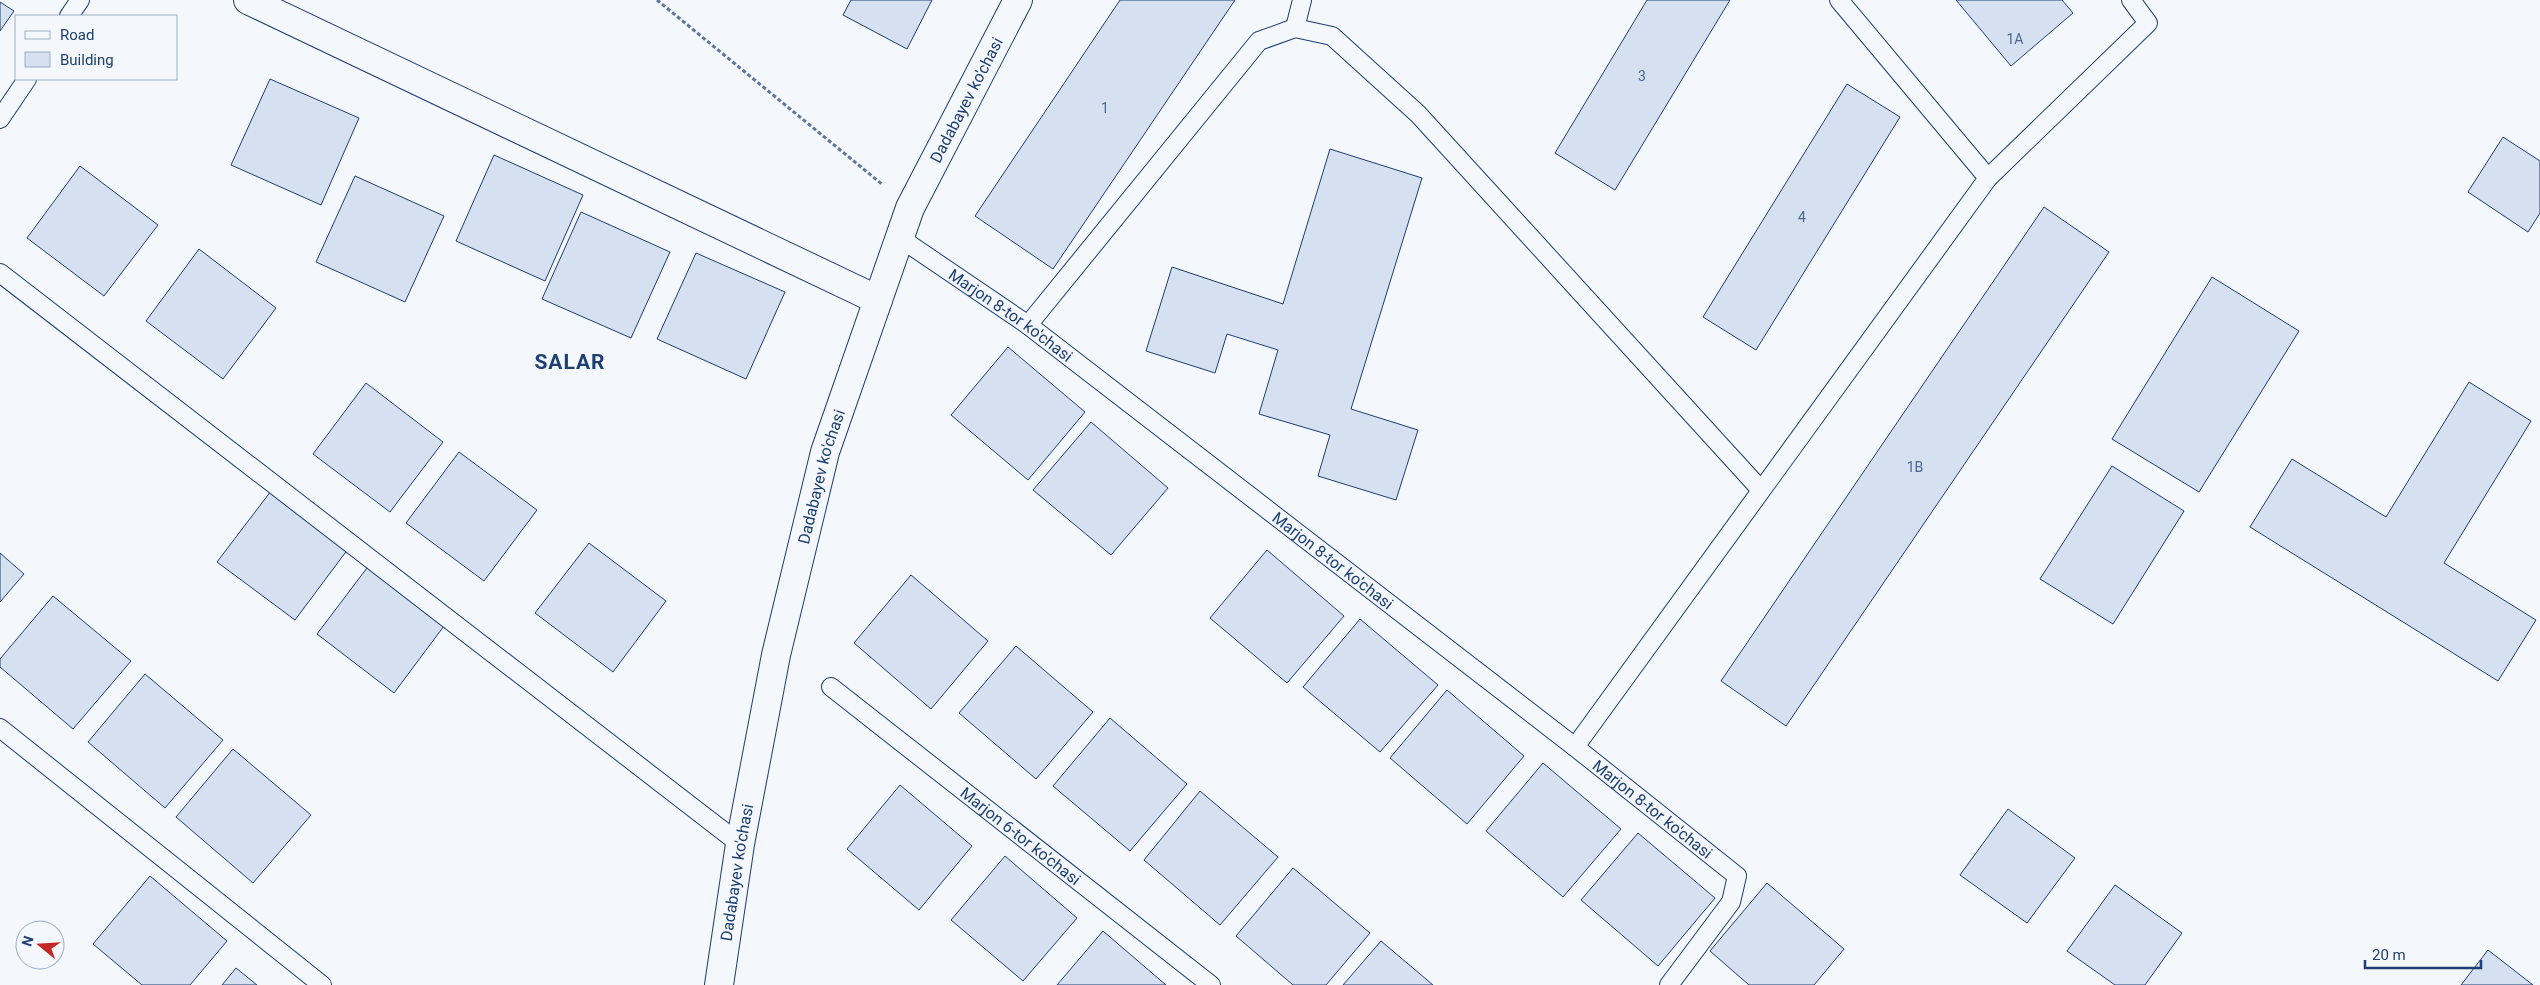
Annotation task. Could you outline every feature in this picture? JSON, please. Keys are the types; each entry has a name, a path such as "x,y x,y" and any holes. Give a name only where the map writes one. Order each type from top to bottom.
{"street":[{"path":"248,0 878,300"},
{"name":"Dadabayev ko'chasi","path":"719,985 740,844 776,655 826,452 910,208 1018,0"}],"lane":[{"path":"70,15 80,0"},
{"path":"1295,28 1302,0"},
{"path":"1839,0 1988,178"},
{"path":"1575,747 1988,178 2148,23 2132,0"},
{"path":"1028,325 1258,41 1295,28 1332,36 1418,114 1761,490"},
{"path":"0,119 26,80"},
{"name":"Marjon 8-tor ko'chasi","path":"900,238 1028,325 1575,747 1737,876 1730,902 1669,985"},
{"path":"0,273 740,844"},
{"name":"Marjon 6-tor ko'chasi","path":"830,687 1211,985"},
{"path":"0,728 322,985"}],"path":[{"path":"657,0 910,208"}],"building":[{"path":"851,0 932,0 907,49 843,15"},
{"path":"1120,0 1235,0 1053,269 975,216"},
{"path":"1647,0 1730,0 1615,190 1555,153"},
{"path":"1956,0 2062,0 2073,13 2011,66"},
{"path":"0,2 14,11 0,31"},
{"path":"270,79 359,118 321,205 231,165"},
{"path":"1847,84 1900,117 1756,350 1703,317"},
{"path":"2503,137 2540,161 2540,213 2528,232 2468,192"},
{"path":"1330,149 1422,178 1351,409 1418,430 1396,500 1318,476 1330,435 1259,414 1278,350 1227,334 1215,373 1146,351 1172,267 1283,304"},
{"path":"494,155 583,195 545,281 456,241"},
{"path":"80,166 158,225 104,296 27,238"},
{"path":"355,176 444,216 405,302 316,262"},
{"path":"2044,207 2109,252 1786,726 1721,681"},
{"path":"581,212 670,252 631,338 542,299"},
{"path":"199,249 276,308 223,379 146,321"},
{"path":"696,253 785,292 746,379 657,339"},
{"path":"2212,277 2299,331 2199,492 2112,439"},
{"path":"1008,347 1085,412 1028,480 951,415"},
{"path":"2469,382 2531,421 2444,563 2536,620 2498,681 2250,527 2292,459 2386,517"},
{"path":"366,383 443,442 390,512 313,454"},
{"path":"1091,422 1168,488 1111,555 1033,490"},
{"path":"459,452 537,510 484,581 406,523"},
{"path":"2112,466 2184,511 2113,624 2040,579"},
{"path":"271,491 348,549 295,620 217,562"},
{"path":"589,543 666,601 613,672 535,613"},
{"path":"1267,550 1344,616 1287,683 1210,618"},
{"path":"0,553 24,574 0,602"},
{"path":"370,564 447,622 394,693 317,634"},
{"path":"911,575 988,641 931,709 854,643"},
{"path":"53,596 131,661 73,729 0,667 0,659"},
{"path":"1360,619 1438,685 1380,752 1303,687"},
{"path":"1016,646 1093,712 1036,779 959,713"},
{"path":"145,674 223,740 165,808 88,742"},
{"path":"1447,690 1524,756 1467,824 1390,758"},
{"path":"1110,718 1187,784 1130,851 1053,786"},
{"path":"233,749 311,815 253,883 176,817"},
{"path":"1543,763 1621,829 1563,897 1486,831"},
{"path":"900,785 972,846 919,910 847,849"},
{"path":"1200,791 1278,857 1220,925 1144,860"},
{"path":"2008,809 2075,858 2027,923 1960,875"},
{"path":"1638,833 1715,898 1658,966 1581,900"},
{"path":"1005,856 1077,918 1023,981 951,920"},
{"path":"1293,868 1370,933 1326,985 1293,985 1236,936"},
{"path":"150,876 227,941 190,985 142,985 93,944"},
{"path":"1767,883 1844,949 1814,985 1749,985 1710,951"},
{"path":"2115,885 2182,933 2145,985 2115,985 2067,951"},
{"path":"1103,931 1166,985 1057,985"},
{"path":"1381,941 1433,985 1343,985"},
{"path":"2488,950 2533,985 2461,985"},
{"path":"236,968 257,985 222,985"}],"district":[{"name":"SALAR","path":"570,362"}]}
